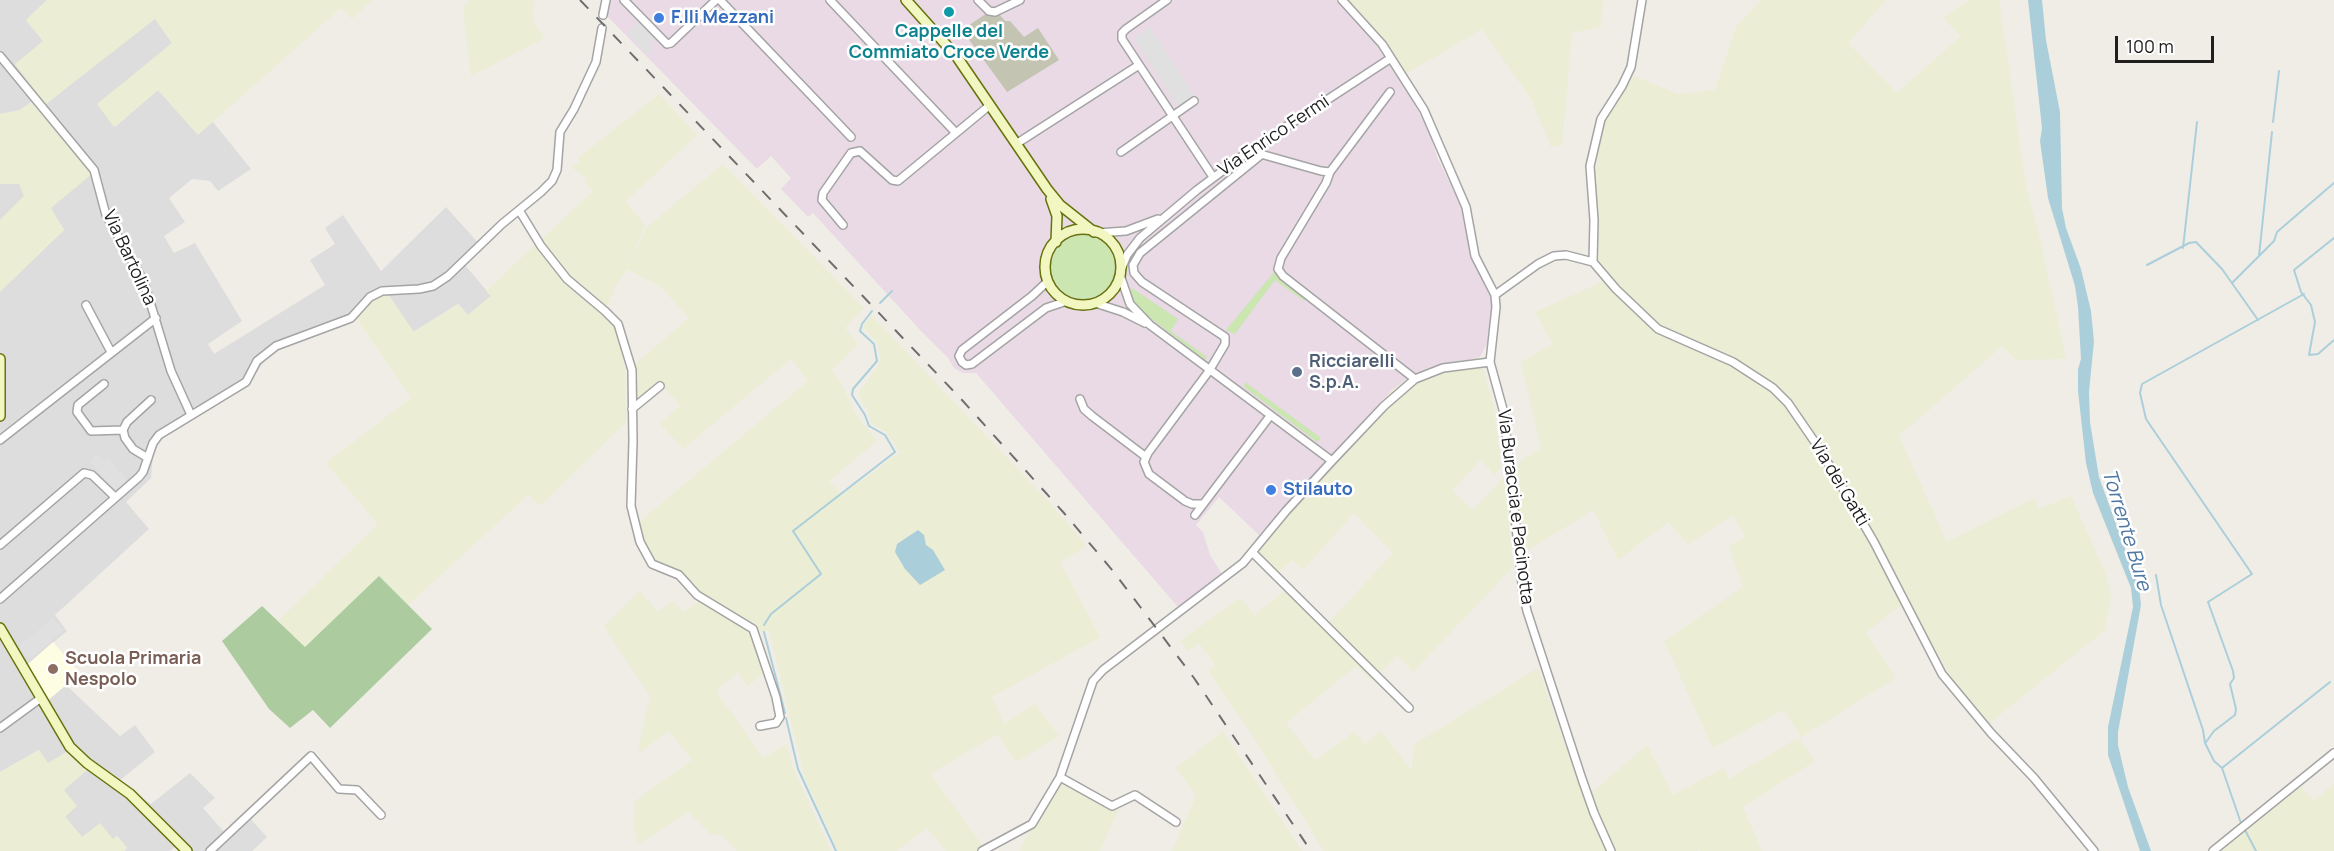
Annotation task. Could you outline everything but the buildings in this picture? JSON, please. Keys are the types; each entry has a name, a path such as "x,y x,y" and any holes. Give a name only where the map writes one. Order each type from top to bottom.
{"street":[{"path":"603,15 606,0"},
{"path":"624,0 665,43 671,43 718,0 851,137"},
{"path":"830,0 956,133"},
{"path":"906,0 948,46 1060,206 1108,239 1115,248 1130,303 1150,325 1332,461"},
{"path":"978,0 989,10 995,12 1020,0"},
{"path":"1167,0 1122,33 1122,39 1213,177"},
{"path":"1342,0 1371,30 1427,114 1467,207 1475,256 1495,295 1538,264 1554,256 1571,256 1593,262 1594,220 1590,166 1601,119 1631,67 1642,0"},
{"path":"0,599 141,475 153,443 159,435 246,382 257,361 276,346 351,318 370,297 382,291 434,286 541,192 555,176 560,132 574,109 596,62 602,28"},
{"name":"Via Bartolina","path":"0,57 94,170 106,215 144,282 171,371 191,415"},
{"name":"Via Enrico Fermi","path":"1161,218 1249,151 1391,58"},
{"path":"1016,144 1139,65"},
{"path":"1390,92 1330,172 1326,183 1278,265 1279,272 1414,379"},
{"path":"1121,152 1194,101"},
{"path":"843,225 822,200 823,193 851,153 860,151 896,182 990,105"},
{"path":"1249,151 1330,172"},
{"path":"1203,504 1189,503 1151,475 1144,464 1146,457 1209,371 1225,344 1226,337 1142,282 1134,273 1134,261 1140,253 1262,154"},
{"path":"1047,189 1057,216 1056,242"},
{"path":"519,210 541,246 567,279 605,310 618,324 632,370 631,506 632,519 643,551 654,566 679,575 697,595 753,629 776,697 780,717 776,723 760,726"},
{"path":"1161,218 1132,247 1111,293 1095,303 1079,305 1067,301 1054,292 1048,281 1047,258 1056,242 1065,235 1075,231 1132,230 1161,218"},
{"name":"Via dei Gatti","path":"1593,262 1616,289 1658,329 1733,362 1773,388 1788,403 1821,451 1874,542 1942,674 1991,733 2034,778 2094,851"},
{"path":"1048,281 962,350 959,354 960,360 966,365 972,363 1046,308 1067,301"},
{"name":"Via Buraccia e Pacinotta","path":"1495,295 1496,307 1490,362 1504,413 1518,561 1527,611 1582,779 1611,851"},
{"path":"1095,303 1123,312 1150,325"},
{"path":"86,305 111,352"},
{"path":"0,441 156,318"},
{"path":"0,359 0,416"},
{"path":"982,851 1032,824 1060,777 1093,681 1103,670 1240,566 1332,461 1384,406 1414,379 1437,369 1490,362"},
{"path":"104,384 81,402 77,412 91,431 123,430"},
{"path":"632,409 660,386"},
{"path":"1080,399 1084,409 1146,457"},
{"path":"148,458 133,448 125,438 123,430 128,422 151,400"},
{"path":"1195,515 1270,416"},
{"path":"0,545 84,473 92,475 115,497"},
{"path":"1252,552 1409,708"},
{"path":"0,628 62,737 76,754 130,794 187,851"},
{"path":"0,728 41,698"},
{"path":"2213,851 2334,753"},
{"path":"210,851 311,756 339,789 357,790 381,815"},
{"path":"1060,777 1112,806 1135,795 1176,822"}],"shaded area":[{"path":"0,0 47,0 26,20 43,41 40,96 20,110 0,114"},
{"path":"47,0 372,0 352,19 341,8 198,135 158,90 114,127 97,104 172,43 155,19 41,108 92,174 51,208 64,230 0,292 0,220 24,196 19,184 0,184 0,114 21,110 39,96 15,64 43,41 26,20"},
{"path":"470,0 535,0 532,15 535,24 545,38 471,76 463,7"},
{"path":"610,0 1336,0 1373,40 1406,88 1429,131 1437,157 1465,214 1470,255 1491,298 1487,343 1480,357 1406,380 1392,390 1260,536 1219,497 1196,525 1203,532 1210,555 1222,574 1178,607 976,373 963,373 954,368 948,358 813,213 808,217 781,189 791,178 771,156 757,169 606,15"},
{"path":"1336,0 1603,0 1601,27 1572,33 1562,145 1551,147 1531,99 1482,29 1399,78 1373,40"},
{"path":"1761,0 1886,0 1848,43 1897,93 1961,36 1943,18 1969,0 1999,0 2026,187 2037,226 2066,359 2016,360 2002,346 1899,436 1947,542 2035,498 2039,509 2071,496 2106,575 2111,595 2104,631 1987,725 1958,689 1907,601 1866,632 1896,678 1801,737 1783,710 1713,748 1664,641 1743,587 1729,547 1745,536 1733,515 1688,544 1668,522 1618,560 1593,510 1520,555 1511,467 1541,448 1521,362 1553,344 1535,312 1600,283 1606,274 1597,263 1595,173 1604,119 1634,76 1678,94 1715,90 1736,27"},
{"path":"987,13 1000,15 1005,21 1010,21 1024,37 1038,28 1059,60 1007,92 962,30"},
{"path":"155,18 172,43 115,127 158,90 198,134 213,122 251,169 218,191 210,181 192,179 169,198 185,222 164,236 174,253 195,243 242,321 208,344 214,354 325,285 310,260 335,244 325,228 343,215 381,271 446,207 482,247 465,265 491,296 468,315 458,304 413,332 388,294 363,310 356,318 338,328 281,347 268,355 251,381 161,437 153,455 151,478 126,502 149,529 55,615 67,631 28,664 47,701 66,685 120,736 135,725 155,752 119,781 151,804 190,773 215,798 203,808 225,833 246,814 267,837 252,851 180,851 176,846 170,851 124,851 127,848 117,836 113,840 83,838 65,817 64,790 39,750 0,772 0,291 64,230 50,209 40,108"},
{"path":"640,22 654,38 649,56 627,33"},
{"path":"1150,27 1195,96 1178,107 1134,38"},
{"path":"659,94 697,135 626,201 645,226 627,268 647,227 723,164 864,308 845,328 858,344 832,370 856,414 877,441 829,481 842,495 900,452 886,432 871,423 868,411 858,394 879,364 880,358 877,342 863,327 871,315 1051,504 1086,546 1060,562 1100,637 992,697 1004,724 1035,704 1059,736 1016,762 997,734 930,774 983,846 976,851 946,851 927,828 897,851 838,851 804,776 770,633 767,631 752,633 764,673 748,686 738,672 716,691 763,758 786,744 793,768 831,851 737,851 722,835 710,834 689,812 638,844 634,830 635,801 692,760 669,731 639,753 650,696 604,626 640,591 658,612 673,601 684,612 704,598 685,577 672,567 654,562 638,523 808,381 791,359 683,449 660,423 680,406 661,382 636,402 634,399 634,365 689,318 661,287 628,269 615,286 608,305 604,306 567,275 548,252 542,239 593,191 584,182 587,178 571,167 579,162 578,158"},
{"path":"0,184 20,184 24,196 0,220"},
{"path":"536,244 557,274 572,290 613,322 625,371 626,422 540,506 528,495 408,605 379,576 305,647 278,621 378,524 326,463 411,398 356,318 375,298 388,294 414,332 458,304 468,315 491,296 486,291"},
{"path":"1480,357 1494,408 1501,468 1494,475 1481,459 1452,491 1473,510 1504,477 1513,567 1413,672 1397,655 1372,681 1356,666 1286,723 1315,760 1354,732 1365,744 1381,731 1411,770 1415,744 1538,668 1584,799 1647,745 1673,795 1723,768 1729,779 1798,738 1815,761 1743,807 1762,851 1701,851 1699,849 1695,851 1324,851 1252,735 1208,671 1215,665 1199,643 1188,651 1180,641 1240,598 1255,615 1286,590 1325,627 1393,553 1354,513 1303,570 1292,560 1277,574 1251,548 1392,390 1423,372"},
{"path":"97,455 104,462 109,458 129,483 120,489 112,487 90,462"},
{"path":"53,618 64,630 29,660 18,647"},
{"name":"Scuola Primaria Nespolo","path":"53,642 80,673 47,701 28,664"},
{"path":"1223,731 1302,851 1172,851 1196,796 1176,768"},
{"path":"39,750 48,763 66,752 87,770 64,790 77,806 65,817 82,837 100,823 113,839 117,836 127,848 124,851 0,851 0,772"},
{"path":"1056,777 1119,809 1100,851 1020,851 1031,828 1029,822"},
{"path":"2334,784 2334,851 2221,851 2301,786 2314,801"}],"green space":[{"path":"1083,235 1106,244 1115,267 1106,290 1083,299 1060,290 1051,267 1060,244"},
{"path":"1274,272 1306,299 1304,301 1275,280 1235,334 1226,330"},
{"path":"1132,288 1178,319 1171,331 1207,357 1205,360 1144,313 1132,298 1130,291"},
{"path":"1245,382 1321,438 1317,442 1244,387"},
{"path":"379,576 432,629 330,728 313,710 290,728 269,709 222,641 262,606 305,647"}],"water":[{"path":"2028,0 2042,0 2046,40 2060,112 2062,208 2091,311 2094,341 2089,392 2090,422 2099,477 2139,587 2141,605 2118,732 2118,745 2128,787 2151,851 2140,851 2108,755 2108,727 2133,607 2131,588 2093,493 2086,463 2078,391 2078,369 2081,359 2078,307 2075,286 2048,198 2040,141 2042,128"},
{"path":"918,530 924,535 926,545 933,550 945,570 920,585 905,569 895,552 897,544"}],"waterway":[{"path":"2273,122 2279,71"},
{"path":"2183,248 2197,122"},
{"path":"2259,256 2272,132"},
{"path":"2232,283 2274,241 2277,232 2334,183"},
{"path":"2334,238 2294,270 2301,292 2311,305 2315,322 2309,355 2318,354 2334,340"},
{"path":"2147,265 2189,243 2196,242 2222,269 2258,320"},
{"path":"880,303 892,291"},
{"path":"2206,742 2214,731 2235,715 2236,709 2230,684 2234,678 2233,671 2208,602 2252,574 2146,419 2140,393 2142,384 2304,294"},
{"path":"764,625 771,614 821,574 793,531 895,452 885,435 869,426 852,395 853,389 877,361 874,344 860,331 862,324 872,311"},
{"name":"Torrente Bure","path":"2156,575 2161,605 2203,730 2205,743 2214,761 2222,768 2242,826"},
{"path":"764,632 785,713"},
{"path":"2222,768 2330,682"},
{"path":"786,718 798,769 836,851"},
{"path":"2245,830 2256,851"}],"railway":[{"path":"580,0 962,400 1064,513 1113,571 1194,678 1311,851"}],"place":[{"name":"Cappelle del Commiato Croce Verde","path":"949,12"},
{"name":"F.lli Mezzani","path":"659,18"},
{"name":"Ricciarelli S.p.A.","path":"1297,372"},
{"name":"Stilauto","path":"1271,490"},
{"name":"Scuola Primaria Nespolo","path":"53,669"}]}
